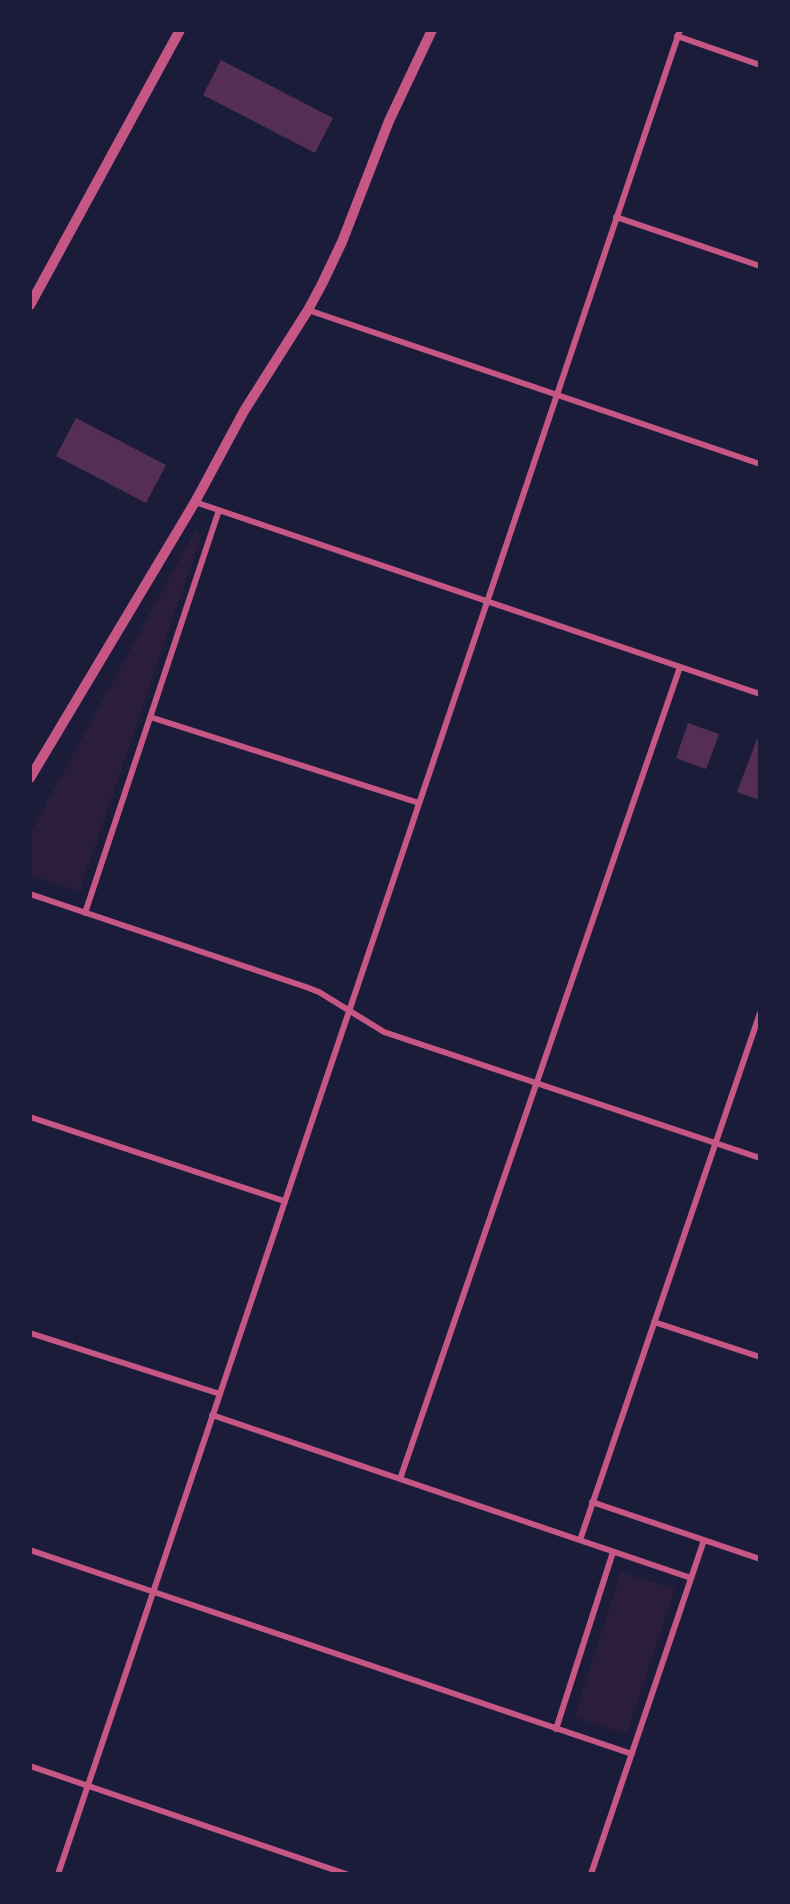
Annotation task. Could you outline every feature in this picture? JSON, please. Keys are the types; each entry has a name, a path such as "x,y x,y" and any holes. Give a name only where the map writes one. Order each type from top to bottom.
{"street":[{"path":"30,305 180,30"},
{"path":"30,778 195,502 244,411 308,310 342,242 389,121 432,30"},
{"path":"58,1874 679,33 760,64"},
{"path":"616,217 760,266"},
{"path":"308,310 760,464"},
{"path":"195,502 760,694"},
{"path":"85,913 219,510"},
{"path":"400,1479 680,667"},
{"path":"150,717 419,803"},
{"path":"30,894 319,992 384,1032 760,1158"},
{"path":"580,1540 760,1013"},
{"path":"30,1117 284,1201"},
{"path":"654,1322 760,1357"},
{"path":"30,1333 220,1394"},
{"path":"212,1415 691,1578"},
{"path":"592,1502 760,1559"},
{"path":"591,1874 704,1540"},
{"path":"30,1550 632,1754"},
{"path":"556,1729 613,1552"},
{"path":"30,1766 346,1874"}],"shaded area":[{"path":"195,531 202,534 79,892 30,875 30,833"},
{"path":"621,1572 675,1589 627,1734 574,1717"}],"building":[{"path":"221,60 333,118 315,153 203,95"},
{"path":"76,418 166,465 146,503 56,456"},
{"path":"688,723 719,734 706,769 676,758"},
{"path":"757,739 760,740 760,800 737,792"}]}
